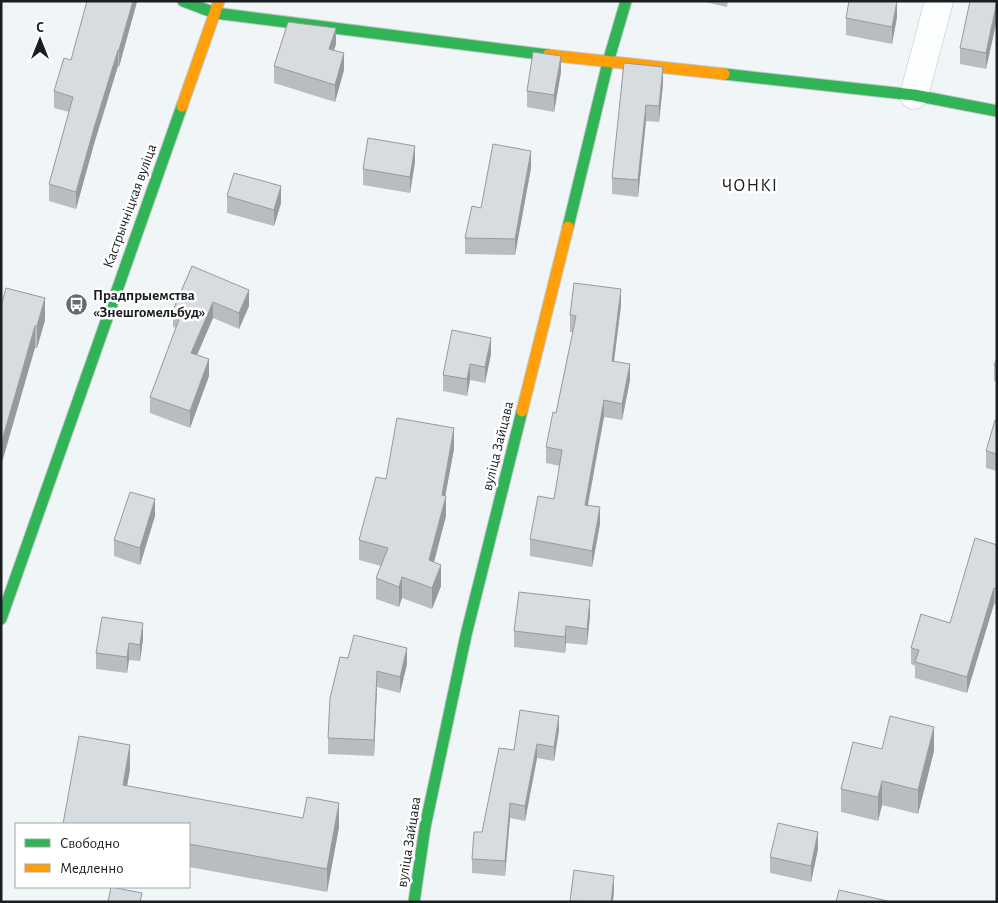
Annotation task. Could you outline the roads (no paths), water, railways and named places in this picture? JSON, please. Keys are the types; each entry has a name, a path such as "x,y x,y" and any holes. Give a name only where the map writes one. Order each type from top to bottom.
{"street":[{"path":"183,1 215,13 608,62 914,95 997,111"},
{"name":"Кастрычніцкая вуліца","path":"1,619 219,1"},
{"name":"вуліца Зайцава","path":"414,902 425,828 466,635 608,62 626,1"},
{"path":"914,95 939,1"}],"place":[{"name":"Прадпрыемства «Знешгомельбуд»","path":"77,304"}],"district":[{"name":"ЧОНКІ","path":"750,186"}]}
